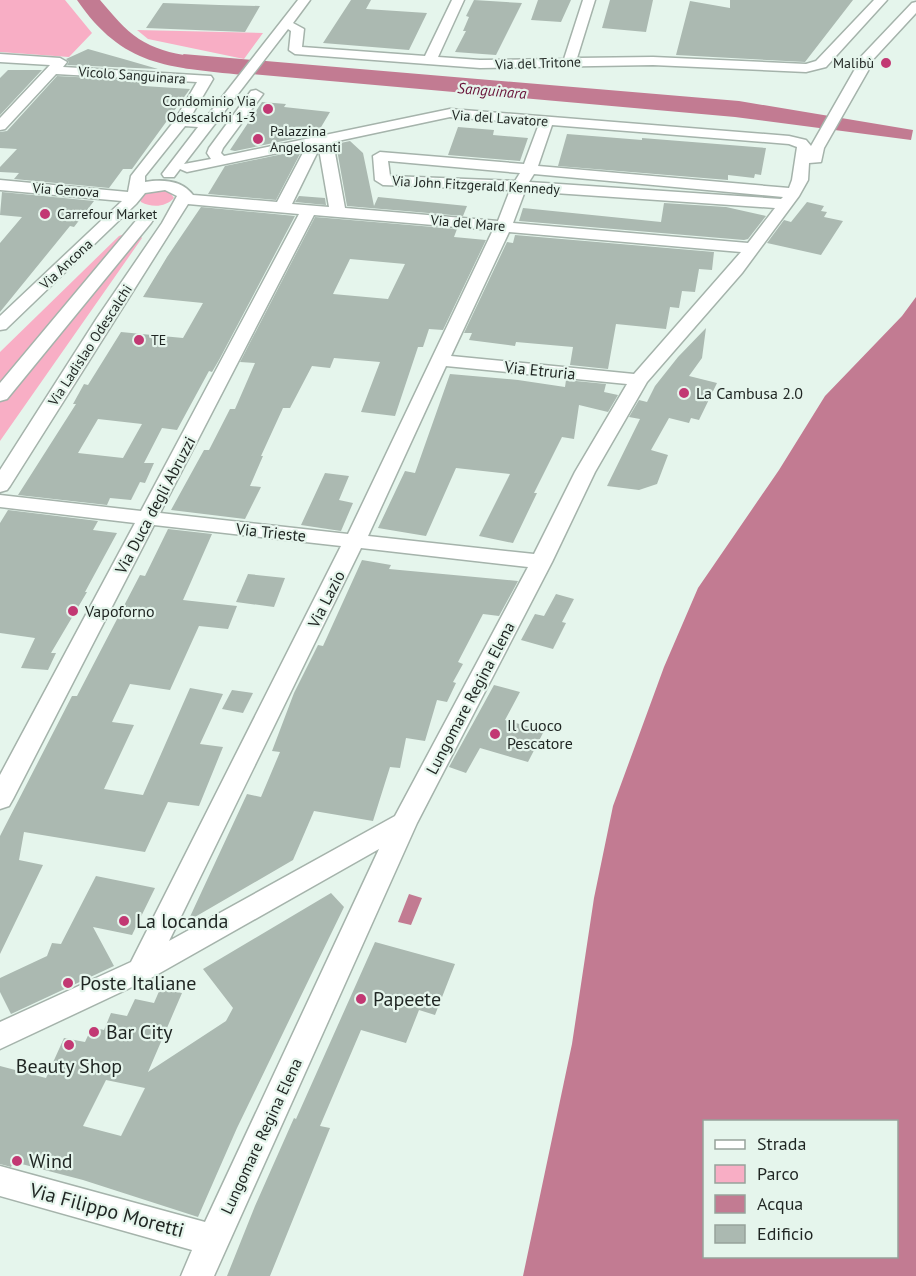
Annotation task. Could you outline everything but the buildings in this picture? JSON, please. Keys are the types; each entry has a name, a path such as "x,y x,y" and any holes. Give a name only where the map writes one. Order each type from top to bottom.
{"street":[{"path":"133,196 155,186 170,174 270,45 300,0"},
{"path":"430,60 458,0"},
{"path":"569,62 590,0"},
{"name":"Via del Tritone","path":"285,24 298,29 295,50 508,65 653,61 795,68 817,66 881,0"},
{"path":"803,158 816,159 817,148 862,69 860,66 916,6"},
{"path":"0,58 56,66"},
{"path":"0,126 56,66"},
{"name":"Vicolo Sanguinara","path":"56,66 206,79 181,122"},
{"path":"221,161 214,153 216,148 256,94"},
{"name":"Via del Lavatore","path":"187,168 450,114 794,140 804,145 803,158"},
{"name":"Via Lazio","path":"141,970 354,541 504,225 519,186 529,171 547,121"},
{"path":"182,197 168,209 151,210 137,207 133,196 138,176 181,122 209,123"},
{"name":"Via Ladislao Odescalchi","path":"0,486 106,318 170,223 182,197 187,168 209,123"},
{"path":"282,208 321,141"},
{"path":"321,141 338,212"},
{"name":"Via John Fitzgerald Kennedy","path":"578,183 529,171 380,156 383,180 519,186 578,183 789,199"},
{"name":"Lungomare Regina Elena","path":"197,1276 404,823 541,562 585,472 639,380 736,270 789,199 799,184 803,158"},
{"name":"Via Genova","path":"0,185 133,196"},
{"name":"Via del Mare","path":"155,186 182,197 282,208 504,225 751,248"},
{"name":"Via Ancona","path":"0,325 115,217 133,196"},
{"name":"Via Duca degli Abruzzi","path":"0,799 309,210"},
{"path":"115,217 170,223"},
{"path":"0,395 145,220"},
{"name":"Via Etruria","path":"440,360 639,380"},
{"name":"Via Trieste","path":"0,501 541,562"},
{"path":"0,1036 141,970 404,823"},
{"name":"Via Filippo Moretti","path":"0,1181 213,1240"}],"green space":[{"path":"0,0 65,0 92,33 69,57 0,52"},
{"path":"137,30 263,33 244,59 148,39"},
{"path":"159,190 169,191 174,198 159,206 141,202 140,199 144,194"},
{"path":"130,232 138,233 142,238 0,441 0,352 119,236"}],"water":[{"path":"183,54 739,101 913,130 911,140 735,117 184,68 188,63"},
{"path":"916,297 916,1276 523,1276 572,1044 594,898 613,806 664,667 698,588 779,470 825,396 902,316"},
{"path":"409,894 422,898 411,925 398,922"}],"waterway":[{"name":"Sanguinara","path":"88,0 118,33 138,48 174,59 243,68"}],"place":[{"name":"Malibù","path":"886,63"},
{"name":"Condominio Via Odescalchi 1-3","path":"268,109"},
{"name":"Palazzina Angelosanti","path":"258,139"},
{"name":"Carrefour Market","path":"45,214"},
{"name":"TE","path":"139,340"},
{"name":"La Cambusa 2.0","path":"684,393"},
{"name":"Vapoforno","path":"73,611"},
{"name":"Il Cuoco Pescatore","path":"495,734"},
{"name":"La locanda","path":"124,921"},
{"name":"Poste Italiane","path":"68,983"},
{"name":"Papeete","path":"361,999"},
{"name":"Bar City","path":"94,1032"},
{"name":"Beauty Shop","path":"69,1045"},
{"name":"Wind","path":"17,1161"}]}
